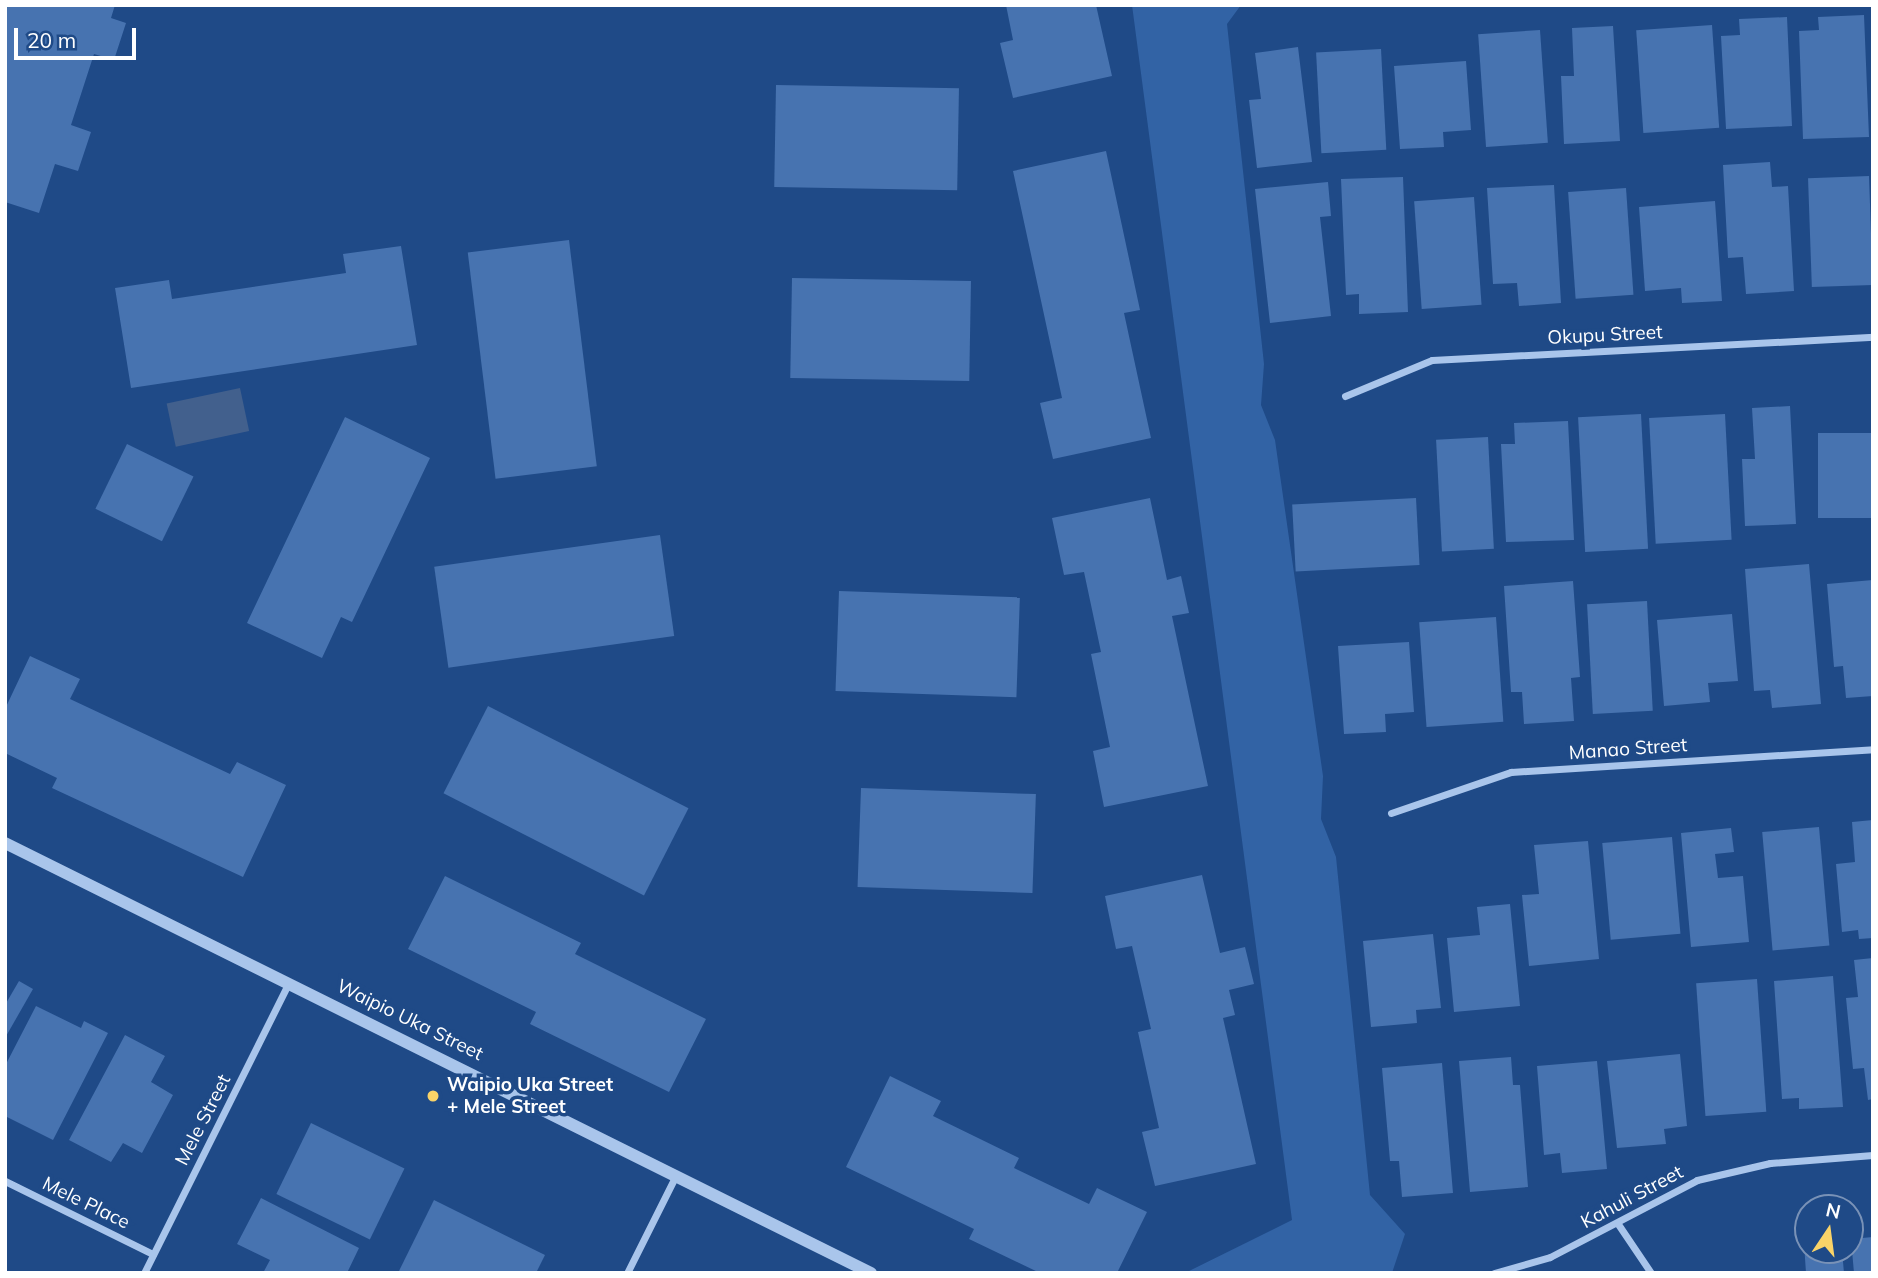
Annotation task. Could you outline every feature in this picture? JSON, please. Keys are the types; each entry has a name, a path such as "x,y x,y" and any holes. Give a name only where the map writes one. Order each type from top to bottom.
{"street":[{"name":"Okupu Street","path":"1345,396 1432,360 1873,337"},
{"name":"Manao Street","path":"1391,813 1511,772 1873,749"},
{"name":"Waipio Uka Street","path":"5,843 677,1174 871,1273"},
{"name":"Mele Street","path":"144,1273 289,982"},
{"name":"Kahuli Street","path":"1494,1273 1550,1257 1618,1224 1697,1180 1770,1163 1873,1156"},
{"path":"627,1273 677,1174"},
{"name":"Mele Place","path":"5,1181 153,1254"},
{"path":"1618,1224 1651,1273"}],"shaded area":[{"path":"1132,5 1241,5 1227,24 1264,364 1261,405 1275,440 1323,776 1321,819 1336,857 1370,1195 1405,1234 1392,1273 1185,1273 1292,1220"},
{"path":"240,388 249,431 176,447 167,404"}],"building":[{"path":"5,5 115,5 111,18 126,23 114,60 94,54 71,125 91,132 78,171 55,164 39,213 5,202"},
{"path":"1006,5 1096,5 1112,76 1013,98 1000,43 1013,40"},
{"path":"1864,15 1869,137 1803,139 1799,31 1819,30 1818,17"},
{"path":"1787,17 1792,126 1726,129 1721,36 1740,35 1739,19"},
{"path":"1712,25 1719,128 1643,133 1636,30"},
{"path":"1613,26 1620,141 1564,144 1561,76 1574,76 1572,28"},
{"path":"1540,30 1548,143 1486,147 1478,34"},
{"path":"1298,47 1312,162 1257,168 1249,100 1261,99 1255,53"},
{"path":"1381,49 1386,150 1321,153 1316,52"},
{"path":"1466,61 1471,130 1443,132 1444,147 1400,149 1394,66"},
{"path":"776,85 959,88 957,190 774,187"},
{"path":"1106,151 1140,310 1124,313 1151,438 1053,459 1040,403 1062,398 1013,171"},
{"path":"1770,162 1772,187 1788,186 1794,291 1746,294 1743,257 1728,258 1723,165"},
{"path":"1869,176 1873,285 1812,287 1808,178"},
{"path":"1403,177 1408,312 1359,314 1359,294 1346,295 1341,179"},
{"path":"1328,182 1331,216 1320,217 1331,316 1270,323 1255,189"},
{"path":"1554,185 1561,303 1519,306 1517,283 1493,284 1487,188"},
{"path":"1626,188 1633,295 1576,299 1568,192"},
{"path":"1474,197 1482,305 1422,309 1414,201"},
{"path":"1715,201 1722,301 1682,303 1681,288 1645,291 1639,207"},
{"path":"569,240 597,466 496,479 468,252"},
{"path":"401,246 417,345 131,388 115,288 169,280 172,299 346,273 343,254"},
{"path":"792,278 971,281 969,381 790,378"},
{"path":"1790,406 1796,524 1745,526 1742,459 1755,459 1752,408"},
{"path":"1641,414 1648,549 1585,552 1578,417"},
{"path":"1725,414 1732,540 1656,544 1649,418"},
{"path":"345,417 430,458 352,622 341,617 322,658 247,623"},
{"path":"1568,421 1574,540 1506,542 1501,444 1515,444 1514,423"},
{"path":"1818,433 1873,433 1873,518 1818,518"},
{"path":"1488,437 1494,549 1442,552 1436,440"},
{"path":"127,444 194,476 162,541 95,509"},
{"path":"1150,498 1167,580 1181,576 1189,613 1172,616 1208,786 1104,807 1093,751 1110,747 1091,654 1101,652 1084,572 1064,575 1052,518"},
{"path":"1416,498 1420,565 1296,571 1292,504"},
{"path":"660,535 674,636 448,668 434,567"},
{"path":"1809,564 1821,704 1772,708 1770,690 1754,691 1745,569"},
{"path":"1873,580 1873,696 1846,698 1843,666 1834,667 1827,584"},
{"path":"1573,581 1580,677 1571,678 1574,721 1524,724 1522,692 1511,692 1504,586"},
{"path":"839,591 1020,597 1016,697 836,691"},
{"path":"1647,601 1653,711 1593,714 1587,604"},
{"path":"1732,614 1738,681 1708,683 1710,702 1664,706 1657,620"},
{"path":"1496,617 1503,722 1427,727 1419,622"},
{"path":"1409,642 1414,712 1385,714 1386,732 1344,734 1338,646"},
{"path":"30,656 80,679 70,699 230,774 237,762 286,785 243,877 52,788 57,778 5,753 5,709"},
{"path":"488,706 688,808 644,895 444,793"},
{"path":"861,788 1036,794 1032,893 858,887"},
{"path":"1873,820 1873,938 1859,939 1858,930 1842,932 1836,864 1855,862 1852,822"},
{"path":"1819,827 1829,946 1773,951 1762,832"},
{"path":"1731,828 1734,852 1715,854 1718,878 1743,876 1749,942 1691,947 1681,833"},
{"path":"1672,837 1680,934 1611,940 1602,843"},
{"path":"1588,841 1599,959 1529,966 1522,895 1539,894 1534,845"},
{"path":"1202,875 1220,953 1245,947 1254,984 1229,990 1235,1015 1223,1018 1256,1164 1155,1186 1142,1132 1159,1128 1138,1032 1151,1029 1132,946 1116,949 1105,896"},
{"path":"445,876 581,943 575,954 706,1019 669,1092 530,1024 536,1012 408,949"},
{"path":"1510,904 1520,1006 1454,1012 1447,938 1480,935 1477,907"},
{"path":"1433,934 1441,1008 1416,1010 1417,1023 1371,1027 1363,941"},
{"path":"1873,958 1873,1099 1868,1100 1864,1068 1853,1069 1846,998 1858,997 1854,960"},
{"path":"1833,976 1843,1107 1799,1109 1799,1098 1782,1099 1774,981"},
{"path":"1757,979 1766,1112 1705,1116 1696,983"},
{"path":"19,981 33,989 5,1038 5,1005"},
{"path":"36,1006 81,1028 84,1021 108,1033 53,1140 5,1116 5,1066"},
{"path":"125,1035 165,1056 151,1082 173,1095 142,1153 123,1143 111,1162 69,1140"},
{"path":"1680,1054 1687,1126 1664,1129 1666,1144 1617,1148 1607,1061"},
{"path":"1511,1057 1513,1085 1520,1085 1528,1187 1470,1192 1459,1061"},
{"path":"1597,1061 1607,1169 1562,1173 1560,1153 1544,1155 1537,1066"},
{"path":"1442,1063 1453,1193 1402,1197 1399,1161 1390,1161 1382,1068"},
{"path":"890,1076 941,1101 933,1116 1019,1158 1014,1168 1089,1204 1097,1188 1147,1212 1117,1273 1040,1273 969,1239 974,1229 846,1167"},
{"path":"311,1123 404,1169 370,1240 276,1194"},
{"path":"261,1198 359,1248 347,1273 263,1273 270,1260 237,1244"},
{"path":"434,1200 545,1255 536,1273 398,1273"},
{"path":"1873,1237 1873,1273 1854,1273 1853,1264 1864,1264 1864,1238"},
{"path":"1805,1264 1843,1264 1844,1273 1806,1273"}],"place":[{"name":"Waipio Uka Street + Mele Street","path":"433,1096"}]}
